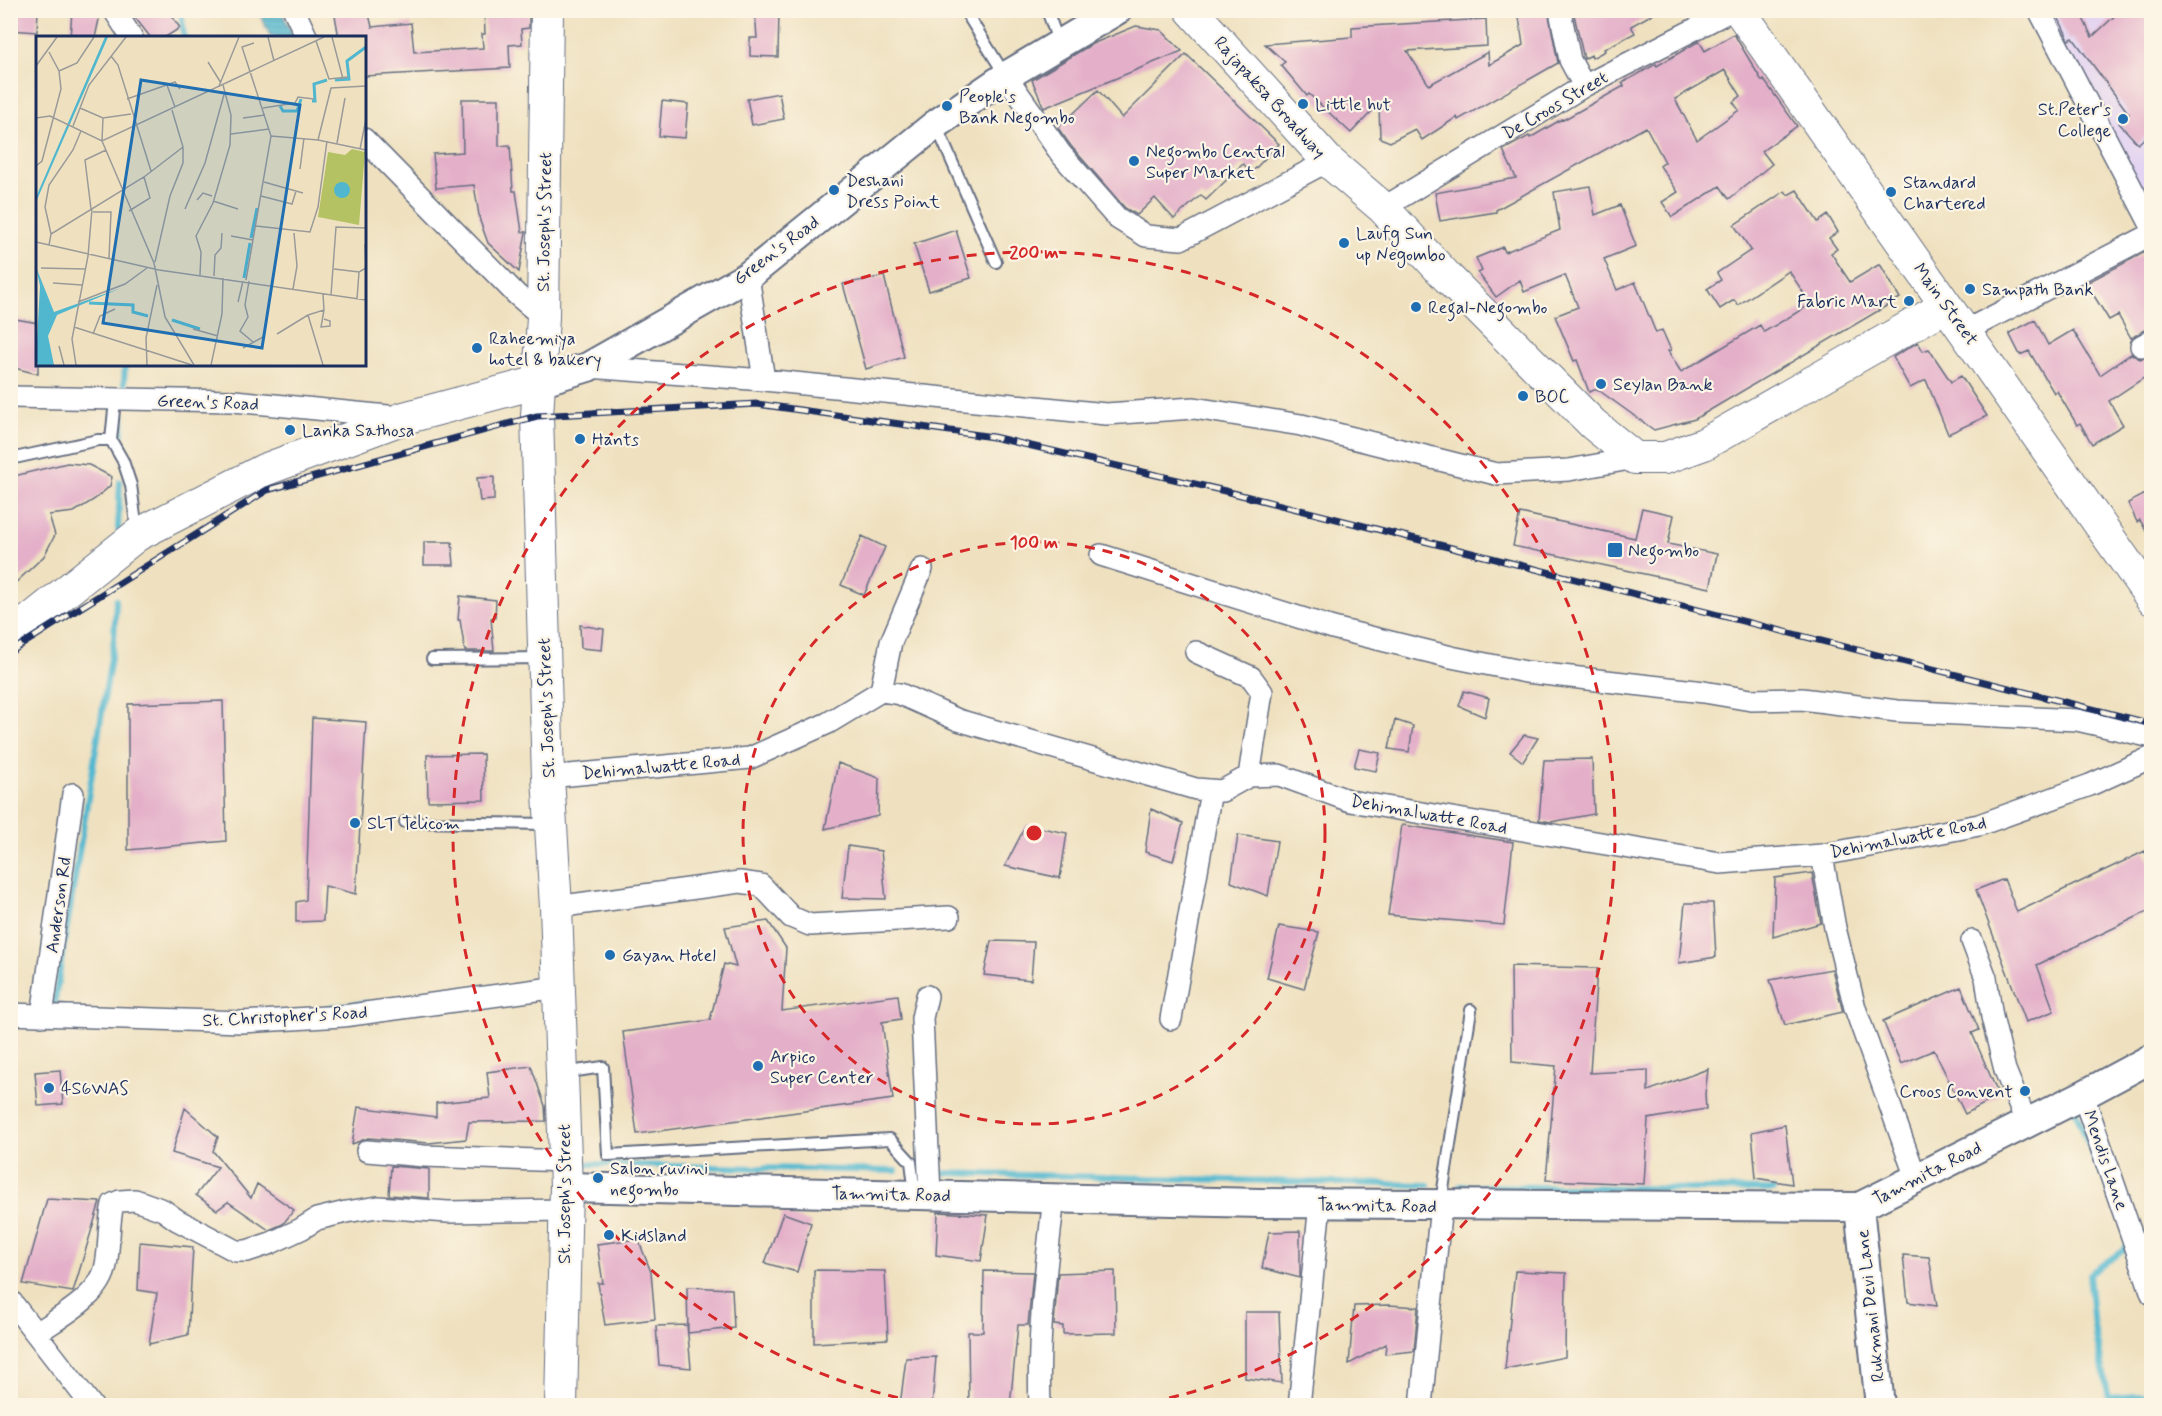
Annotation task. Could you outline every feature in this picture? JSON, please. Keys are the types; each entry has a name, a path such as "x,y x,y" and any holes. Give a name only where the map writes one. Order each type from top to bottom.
{"main road":[{"name":"St. Joseph's Street","path":"547,10 543,317 537,416 548,777 556,907 566,1186 561,1406"},
{"name":"Rajapaksa Broadway","path":"1191,10 1328,161 1383,208 1448,278 1593,424 1635,458"},
{"name":"Main Street","path":"1739,10 1946,306 2147,584"},
{"path":"1635,458 1665,458 1704,444 1946,306"},
{"path":"10,636 137,535 264,470 404,418 539,382"}],"street":[{"path":"114,10 131,36"},
{"path":"294,10 306,36"},
{"name":"Green's Road","path":"539,382 588,367 748,276 936,124 1006,76 1117,10"},
{"name":"De Croos Street","path":"1383,208 1584,86 1732,10"},
{"path":"2039,10 2151,227"},
{"path":"1560,11 1570,60 1584,86"},
{"path":"1006,76 1068,162 1117,218 1146,236 1181,239 1328,161"},
{"path":"366,141 517,295 543,317"},
{"path":"1965,331 2151,234"},
{"path":"748,276 764,380"},
{"path":"588,367 764,380 1106,414 1194,408 1301,425 1496,474 1569,470 1635,458"},
{"name":"Green's Road","path":"10,397 234,401 404,418"},
{"path":"1101,555 1333,628 1451,657 1526,672 1704,692 1751,700 1802,699 1897,711 2077,720 2151,737"},
{"path":"922,569 891,642 881,691 900,694 958,720 1211,791 1171,1019"},
{"path":"1196,652 1251,677 1262,692 1249,776"},
{"name":"Dehimalwatte Road","path":"548,777 750,758 828,723 881,691"},
{"name":"Dehimalwatte Road","path":"1211,791 1222,791 1249,776 1279,775 1350,801 1720,863 1822,855 1979,825 2090,785 2151,757"},
{"name":"Anderson Rd","path":"42,1016 73,794"},
{"path":"1822,855 1835,928 1856,1008 1916,1178"},
{"path":"556,907 740,882 761,885 790,917 810,925 949,916"},
{"path":"1972,941 1986,978 1992,1017 2005,1070 2026,1122"},
{"name":"St. Christopher's Road","path":"10,1014 241,1022 343,1016 559,987"},
{"path":"922,1194 922,1018 927,996"},
{"name":"Tammita Road","path":"566,1186 1320,1204 1859,1207 2150,1060"},
{"name":"Mendis Lane","path":"2083,1095 2151,1294"},
{"path":"367,1151 424,1156 566,1186"},
{"path":"37,1333 92,1292 100,1280 106,1267 113,1204 120,1201 135,1200 163,1210 177,1220 236,1251 247,1251 259,1249 281,1239 317,1219 346,1212 378,1208 448,1212 566,1186"},
{"path":"1040,1406 1038,1371 1042,1297 1054,1197"},
{"path":"1299,1406 1320,1204"},
{"path":"1421,1406 1441,1205"},
{"name":"Rukmani Devi Lane","path":"1859,1207 1880,1406"},
{"path":"10,1300 92,1406"}],"lane":[{"path":"1047,10 1059,44"},
{"path":"967,14 1006,76"},
{"path":"936,124 996,262"},
{"path":"115,400 111,440 123,461 131,484 137,535"},
{"path":"10,459 98,440 111,440"},
{"path":"432,659 544,658"},
{"path":"405,822 551,824"},
{"path":"1441,1205 1471,1010"},
{"path":"562,1073 603,1067 608,1155 890,1139 911,1162 922,1194"}],"shaded area":[{"name":"St.Peter's College","path":"2039,11 2151,11 2151,227"}],"water":[{"path":"258,11 281,11 294,36 270,36"}],"building":[{"path":"12,10 38,10 37,32 10,30"},
{"path":"72,10 101,10 95,36 70,36"},
{"path":"129,10 168,10 180,28 167,36 149,36"},
{"path":"334,10 368,10 372,27 411,23 414,52 483,48 484,10 529,10 529,28 521,29 522,44 509,45 510,68 366,76 366,36 339,36"},
{"path":"755,10 779,10 778,57 750,56 750,38 757,38"},
{"path":"1518,10 1548,10 1558,63 1458,120 1457,117 1422,140 1415,129 1390,142 1380,138 1379,104 1351,133 1309,94 1307,96 1281,65 1285,62 1265,44 1352,37 1352,27 1486,19 1487,46 1407,51 1429,85 1488,52 1489,65 1523,45"},
{"path":"1573,10 1660,10 1631,26 1635,33 1592,58 1591,55 1584,59"},
{"path":"2055,10 2079,10 2092,37 2121,10 2151,10 2151,132 2138,144 2119,123 2129,114 2073,38 2069,40"},
{"path":"1136,26 1161,30 1182,51 1044,108 1032,80 1092,44"},
{"path":"1734,34 1762,81 1764,80 1797,126 1762,151 1772,164 1729,199 1720,186 1672,217 1662,202 1678,192 1660,166 1665,162 1646,127 1496,212 1440,221 1435,193 1516,178 1503,150 1563,120 1624,86 1622,83 1656,64 1657,66 1699,41 1705,51","holes":["1725,70 1741,96 1733,102 1739,110 1697,140 1675,99"]},
{"path":"1186,54 1279,144 1252,172 1243,164 1206,200 1201,195 1174,219 1155,198 1137,215 1125,208 1058,128 1098,90 1122,118"},
{"path":"779,93 784,119 752,125 747,99"},
{"path":"462,99 499,99 499,146 510,145 513,191 516,191 522,232 526,232 519,272 488,243 480,221 474,185 436,188 433,154 463,152"},
{"path":"662,101 688,104 685,138 659,136"},
{"path":"1590,186 1595,215 1620,205 1636,246 1604,259 1617,290 1635,282 1656,333 1662,330 1671,350 1668,351 1681,372 1760,325 1764,332 1811,304 1789,271 1738,305 1734,300 1720,309 1707,289 1721,280 1717,273 1751,250 1734,225 1785,191 1788,195 1797,190 1818,222 1828,215 1838,232 1829,238 1837,249 1831,253 1850,282 1880,264 1900,298 1695,419 1654,430 1597,389 1589,392 1577,360 1574,361 1555,316 1578,307 1565,275 1524,292 1520,280 1496,297 1478,273 1482,271 1476,258 1503,247 1505,252 1560,230 1554,192"},
{"path":"956,230 971,278 929,291 914,244"},
{"path":"2151,249 2151,327 2131,338 2118,315 2109,320 2086,283"},
{"path":"884,276 904,357 866,369 843,284"},
{"path":"10,318 36,323 38,374 10,367"},
{"path":"2035,320 2048,345 2073,330 2100,375 2131,354 2140,359 2151,355 2151,373 2109,401 2123,425 2092,444 2080,423 2077,425 2057,391 2054,393 2029,351 2020,355 2009,333"},
{"path":"1918,342 1923,351 1929,349 1951,382 1961,376 1987,416 1948,434 1926,380 1910,388 1893,357"},
{"path":"67,463 89,465 112,477 110,486 74,512 49,515 55,535 44,556 10,588 10,477"},
{"path":"494,477 494,500 480,501 477,478"},
{"path":"2151,491 2151,539 2140,520 2137,522 2128,503"},
{"name":"Negombo","path":"1642,508 1674,515 1668,544 1717,554 1710,588 1513,546 1520,513 1635,538"},
{"path":"862,536 885,547 864,595 841,585"},
{"path":"424,542 452,542 454,565 424,565"},
{"path":"460,596 496,600 495,618 491,618 494,651 465,651 460,620 458,620"},
{"path":"580,625 604,629 602,650 581,648"},
{"path":"1464,691 1489,698 1485,717 1459,706"},
{"path":"223,701 226,841 128,850 128,704"},
{"path":"312,718 366,722 356,894 325,886 323,921 296,922 296,902 306,900"},
{"path":"1395,720 1413,726 1409,752 1389,749"},
{"path":"1524,735 1538,738 1523,762 1510,752"},
{"path":"1359,749 1380,753 1376,771 1354,767"},
{"path":"483,754 484,800 428,801 427,755"},
{"path":"1592,759 1594,814 1551,822 1539,820 1544,760"},
{"path":"838,763 879,778 878,816 825,829"},
{"path":"1151,809 1183,823 1173,861 1145,852"},
{"path":"1026,825 1067,833 1060,878 1005,866"},
{"path":"1402,825 1513,842 1504,925 1388,915"},
{"path":"1238,835 1277,841 1268,896 1231,882"},
{"path":"848,846 881,851 886,899 842,898"},
{"path":"2145,851 2151,865 2151,910 2037,965 2054,1011 2026,1022 1976,890 2004,879 2017,912"},
{"path":"1812,873 1821,923 1773,937 1775,878"},
{"path":"1685,903 1713,903 1716,957 1679,963"},
{"name":"Arpico Super Center","path":"768,921 786,948 782,1011 898,995 901,1019 882,1022 893,1099 637,1134 623,1032 710,1020 724,964 736,967 725,927"},
{"path":"1279,926 1319,932 1304,989 1267,978"},
{"path":"991,941 1034,942 1031,980 984,975"},
{"path":"1511,966 1597,968 1590,1073 1648,1070 1648,1091 1708,1069 1706,1109 1648,1119 1644,1184 1546,1180 1556,1066 1512,1062"},
{"path":"1832,969 1843,1012 1785,1025 1770,980"},
{"path":"1961,987 1979,1030 1972,1033 1999,1096 1965,1114 1934,1050 1901,1064 1883,1021"},
{"path":"531,1066 545,1106 546,1121 469,1122 466,1139 429,1143 368,1138 352,1144 358,1107 436,1117 436,1103 490,1098 487,1072"},
{"name":"4S6WAS","path":"60,1070 63,1104 38,1106 35,1072"},
{"path":"185,1108 218,1137 213,1151 251,1198 257,1184 294,1210 283,1224 269,1230 228,1202 217,1210 196,1195 218,1167 172,1153"},
{"path":"1785,1125 1792,1184 1756,1178 1752,1132"},
{"path":"391,1166 429,1169 429,1198 389,1195"},
{"path":"47,1199 100,1202 73,1292 23,1284"},
{"path":"938,1212 988,1215 981,1261 936,1255"},
{"path":"783,1213 811,1223 797,1272 765,1263"},
{"path":"1300,1231 1300,1278 1262,1268 1269,1232"},
{"path":"638,1239 651,1272 655,1319 605,1325 598,1283 603,1283 597,1244"},
{"path":"140,1242 193,1247 188,1335 149,1344 157,1293 138,1290"},
{"path":"1903,1255 1929,1257 1937,1306 1908,1302"},
{"path":"814,1270 885,1271 888,1339 814,1343"},
{"path":"984,1271 1033,1272 1028,1325 1018,1325 1010,1406 969,1406 968,1332 983,1332"},
{"path":"1115,1271 1116,1333 1063,1334 1063,1326 1054,1325 1058,1273"},
{"path":"1515,1271 1566,1273 1565,1357 1505,1369"},
{"path":"687,1287 732,1289 734,1328 688,1333"},
{"path":"1354,1306 1418,1307 1414,1351 1385,1354 1386,1344 1349,1364"},
{"path":"1245,1312 1279,1312 1282,1383 1245,1378"},
{"path":"687,1325 691,1368 659,1365 656,1326"},
{"path":"936,1357 932,1406 900,1406 906,1358"}],"waterway":[{"path":"181,10 184,36"},
{"path":"124,384 125,366"},
{"path":"122,433 123,416"},
{"path":"118,529 120,482"},
{"path":"60,1006 54,1006 114,639 116,600"},
{"path":"330,1007 365,1003"},
{"path":"2073,1111 2075,1110 2097,1166"},
{"path":"587,1164 896,1171"},
{"path":"945,1173 1428,1185"},
{"path":"1460,1186 1773,1190"},
{"path":"2127,1245 2128,1247 2089,1274 2094,1327 2109,1398 2152,1395"}],"railway":[{"path":"10,652 267,490 537,416 757,404 993,437 1225,491 2152,724"}],"place":[{"name":"Little hut","path":"1303,104"},
{"name":"People's Bank Negombo","path":"947,106"},
{"name":"St.Peter's College","path":"2123,119"},
{"name":"Negombo Central Super Market","path":"1134,161"},
{"name":"Deshani Dress Point","path":"834,190"},
{"name":"Standard Chartered","path":"1891,192"},
{"name":"Laufg Sun up Negombo","path":"1344,243"},
{"name":"Sampath Bank","path":"1970,289"},
{"name":"Fabric Mart","path":"1909,301"},
{"name":"Regal-Negombo","path":"1416,307"},
{"name":"Raheemiya hotel & bakery","path":"477,348"},
{"name":"Seylan Bank","path":"1601,384"},
{"name":"BOC","path":"1523,396"},
{"name":"Lanka Sathosa","path":"290,430"},
{"name":"Hants","path":"580,439"},
{"name":"Negombo","path":"1615,550"},
{"name":"SLT Telicom","path":"355,823"},
{"name":"Gayan Hotel","path":"610,955"},
{"name":"Arpico Super Center","path":"758,1066"},
{"name":"4S6WAS","path":"49,1088"},
{"name":"Croos Convent","path":"2025,1091"},
{"name":"Salon ruvini negombo","path":"598,1178"},
{"name":"Kidsland","path":"609,1235"}]}
